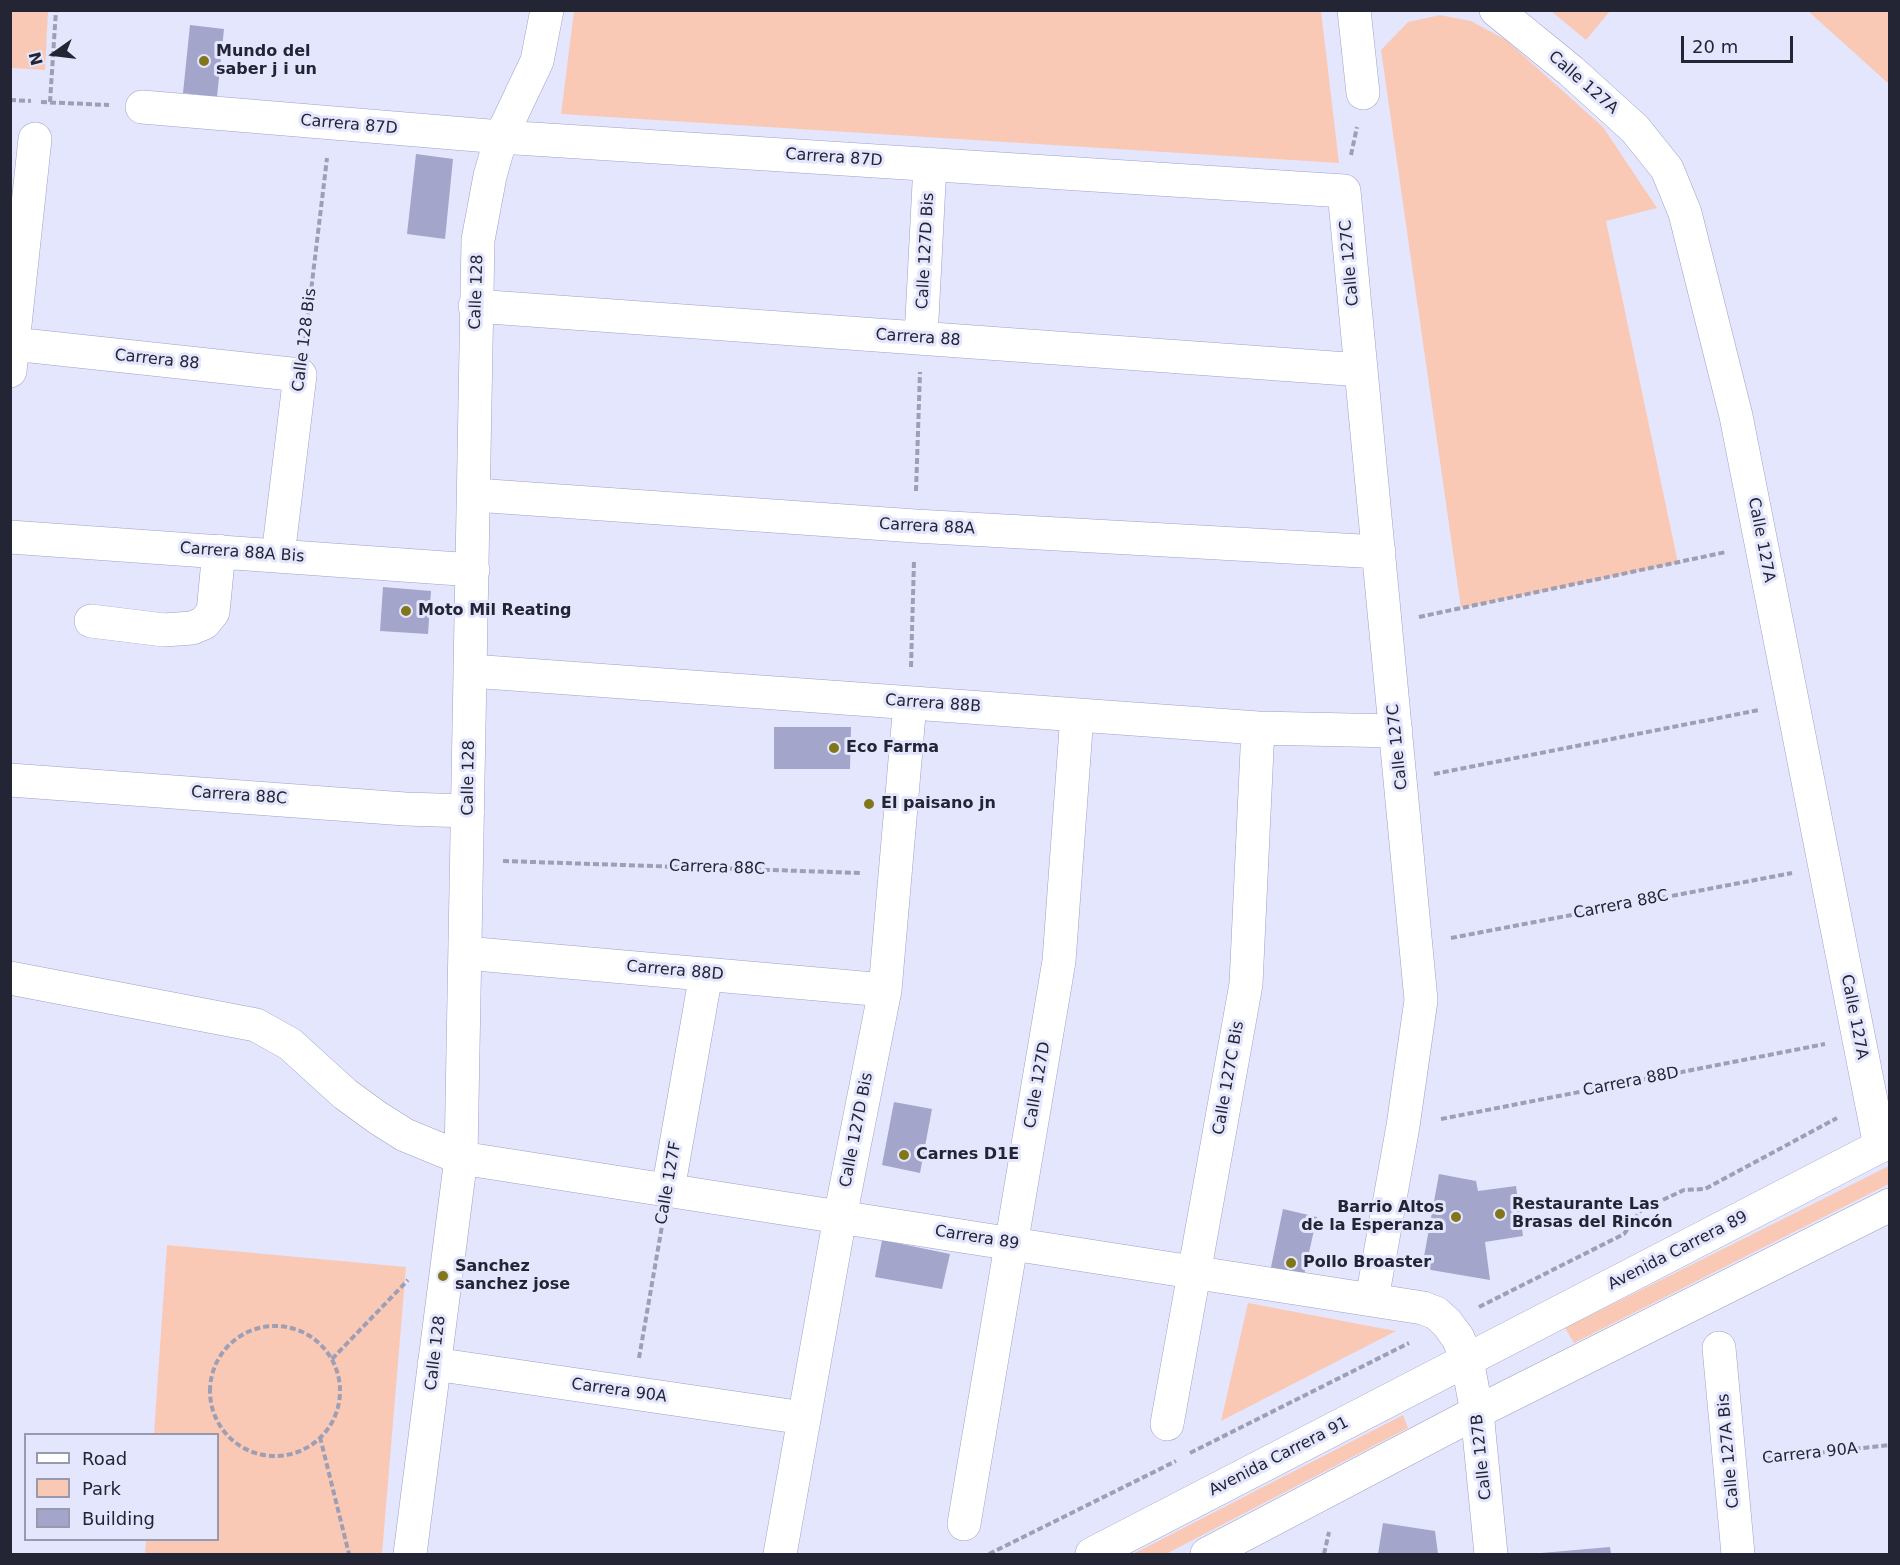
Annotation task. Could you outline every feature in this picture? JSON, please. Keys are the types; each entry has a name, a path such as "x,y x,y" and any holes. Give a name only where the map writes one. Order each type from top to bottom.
{"street":[{"name":"Calle 128","path":"410,1554 461,1158 478,240 490,176 501,137 537,61 547,10"},
{"path":"1354,10 1363,93"},
{"name":"Calle 127A","path":"1496,10 1571,71 1635,129 1667,169 1685,213 1736,416 1858,1038 1871,1100 1885,1143"},
{"name":"Carrera 87D","path":"142,107 501,137 1344,191"},
{"path":"12,358 35,140"},
{"name":"Calle 127D Bis","path":"921,338 930,165"},
{"name":"Calle 127C","path":"1344,191 1421,1000 1403,1126 1372,1299"},
{"name":"Carrera 88","path":"476,306 1361,370"},
{"name":"Carrera 88","path":"12,358 300,375"},
{"name":"Calle 128 Bis","path":"278,556 300,375"},
{"name":"Carrera 88A","path":"475,495 927,527 1379,552"},
{"name":"Carrera 88A Bis","path":"10,537 473,570"},
{"path":"91,621 164,630 192,628 204,622 213,612 219,551"},
{"name":"Carrera 88B","path":"471,671 1258,728 1396,731"},
{"name":"Calle 127D Bis","path":"780,1554 840,1217 885,990 910,703"},
{"name":"Calle 127D","path":"964,1524 1059,961 1077,715"},
{"name":"Calle 127C Bis","path":"1167,1424 1246,984 1258,728"},
{"name":"Carrera 88C","path":"10,780 468,811"},
{"name":"Carrera 88D","path":"465,952 885,990"},
{"name":"Calle 127F","path":"668,1190 706,974"},
{"name":"Carrera 89","path":"10,978 256,1024 290,1044 345,1094 378,1118 405,1135 461,1158 1423,1308 1436,1313 1458,1338 1467,1360"},
{"name":"Avenida Carrera 89","path":"1467,1360 1885,1143"},
{"path":"1207,1554 1478,1412 1890,1205"},
{"name":"Calle 127A Bis","path":"1719,1348 1738,1554"},
{"name":"Calle 127B","path":"1467,1360 1478,1412 1491,1554"},
{"name":"Avenida Carrera 91","path":"1092,1554 1467,1360"},
{"name":"Carrera 90A","path":"434,1364 804,1418"}],"path":[{"path":"50,102 56,10"},
{"path":"1344,191 1363,93"},
{"path":"10,100 142,107"},
{"name":"Calle 128 Bis","path":"300,375 331,124"},
{"path":"1386,624 1762,545"},
{"path":"1401,781 1792,703"},
{"name":"Carrera 88C","path":"467,859 895,874"},
{"name":"Carrera 88C","path":"1417,944 1825,867"},
{"name":"Carrera 88D","path":"1403,1126 1858,1038"},
{"path":"1530,1281 1624,1234 1641,1210 1684,1190 1705,1189 1871,1100"},
{"name":"Calle 127F","path":"633,1393 668,1190"},
{"path":"332,1359 411,1276"},
{"path":"267,1325 289,1326 310,1335 327,1350 338,1370 341,1392 337,1414 320,1437 309,1447 290,1455 269,1457 249,1451 231,1440 218,1423 211,1404 211,1383 216,1362 228,1346 245,1332 267,1325"},
{"path":"320,1437 349,1554"},
{"name":"Carrera 90A","path":"1730,1463 1890,1445"},
{"path":"1324,1554 1330,1527"}],"green space":[{"path":"10,11 48,11 45,70 11,68"},
{"path":"574,11 1321,11 1339,163 561,114"},
{"path":"1551,11 1610,11 1586,40"},
{"path":"1808,11 1889,11 1889,84"},
{"path":"1440,15 1471,21 1506,40 1603,127 1657,208 1606,221 1678,563 1461,608 1381,50 1408,22"},
{"path":"1889,1166 1889,1184 1574,1343 1565,1328"},
{"path":"167,1245 406,1267 382,1554 145,1554 146,1541 219,1541 219,1433 154,1433"},
{"path":"1248,1303 1396,1331 1221,1421"},
{"path":"1403,1415 1408,1428 1166,1554 1133,1554"}],"building":[{"name":"Mundo del saber j i un","path":"190,25 224,29 217,97 183,93"},
{"path":"416,154 453,159 445,239 407,234"},
{"name":"Moto Mil Reating","path":"383,587 431,591 428,634 380,631"},
{"path":"774,727 851,727 850,769 774,769"},
{"path":"894,1102 932,1109 920,1173 882,1165"},
{"name":"Barrio Altos de la Esperanza","path":"1439,1174 1476,1181 1478,1191 1516,1186 1523,1236 1485,1242 1490,1280 1431,1270 1423,1262"},
{"path":"1283,1209 1317,1217 1303,1279 1270,1272"},
{"path":"882,1240 950,1254 942,1289 875,1277"},
{"path":"1383,1523 1435,1531 1438,1554 1378,1554"},
{"path":"1610,1547 1611,1554 1541,1554 1541,1553"}],"place":[{"name":"Mundo del saber j i un","path":"204,61"},
{"name":"Moto Mil Reating","path":"406,611"},
{"name":"Eco Farma","path":"834,748"},
{"name":"El paisano jn","path":"869,804"},
{"name":"Carnes D1E","path":"904,1155"},
{"name":"Restaurante Las Brasas del Rincón","path":"1500,1214"},
{"name":"Barrio Altos de la Esperanza","path":"1456,1217"},
{"name":"Pollo Broaster","path":"1291,1263"},
{"name":"Sanchez sanchez jose","path":"443,1276"}]}
